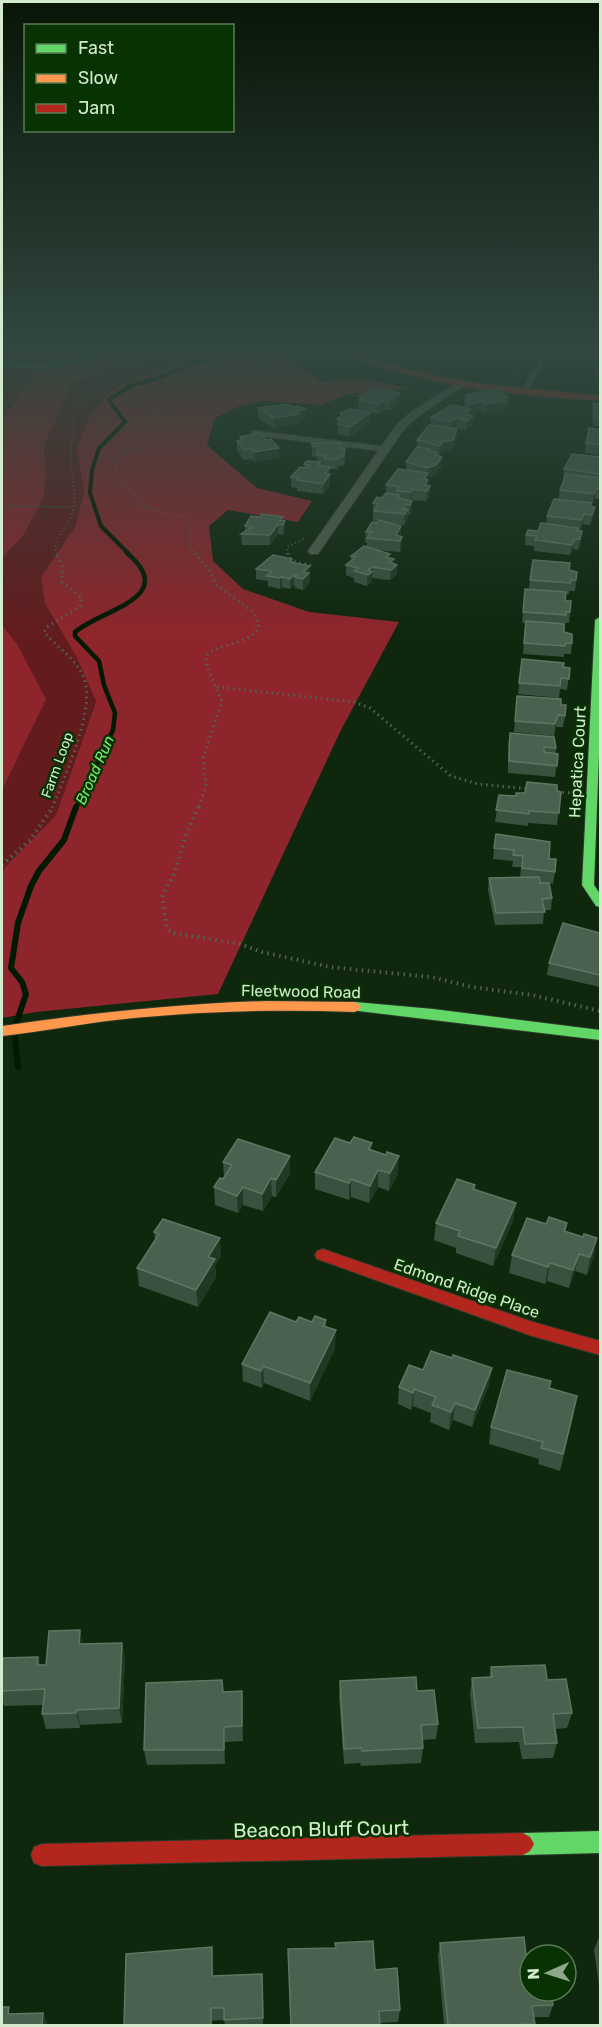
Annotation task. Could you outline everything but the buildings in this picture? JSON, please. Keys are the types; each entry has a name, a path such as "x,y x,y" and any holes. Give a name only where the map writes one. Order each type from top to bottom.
{"street":[{"path":"314,551 387,446"},
{"name":"Hepatica Court","path":"600,620 588,885 600,903"},
{"name":"Fleetwood Road","path":"2,1031 114,1014 266,1005 335,1006 416,1013 600,1035"},
{"name":"Edmond Ridge Place","path":"323,1255 532,1329 600,1348"},
{"name":"Beacon Bluff Court","path":"42,1855 600,1842"}],"lane":[{"path":"356,446 384,449"}],"path":[{"name":"Farm Loop","path":"2,865 22,849 52,809 81,726 87,688 83,676 44,632 47,627 80,606 82,598 62,582 62,566 55,550 56,540 71,517 73,507 72,446"},
{"path":"144,446 122,452 113,459 118,481 133,493 136,502 153,510 188,518 192,534 189,546 211,572 214,584 228,592 255,615 259,622 259,627 253,635 214,649 206,656 204,662 222,702 203,758 206,786 204,797 186,834 176,872 168,882 162,897 167,929 174,933 240,944 262,952 330,967 431,977 472,987 542,997 600,1011"},
{"path":"2,506 73,507"},
{"path":"217,687 234,687 311,698 332,696 357,702 370,708 451,776 478,784 535,790"},
{"path":"547,791 592,795"}],"shaded area":[{"path":"2,446 44,446 46,475 43,498 24,534 2,558"},
{"path":"44,446 81,446 77,449 84,492 75,527 41,577 96,700 56,815 2,870 2,790 45,699 17,644 2,625 2,558 46,475"},
{"path":"78,446 208,446 257,488 312,501 298,522 228,510 209,526 213,561 243,589 309,612 399,622 340,732 218,994 36,1012 2,1018 2,870 56,815 96,701 77,658 45,603 41,577 75,527 84,492"},
{"path":"2,625 17,644 46,699 2,790"}],"waterway":[{"name":"Broad Run","path":"101,446 92,470 90,493 101,526 129,554"},
{"name":"Broad Run","path":"76,808 113,730 115,713 104,685 99,661 75,636 75,632 131,601 141,592 145,581 141,568 127,553"},
{"name":"Broad Run","path":"18,1067 14,1030 26,994 22,982 11,968 18,923 31,886 39,871 64,840 76,807"}],"traffic: fast":[{"path":"600,620 588,885 600,903"},
{"path":"355,1007 433,1014 600,1035"},
{"path":"523,1844 600,1842"}],"traffic: slow":[{"path":"2,1031 134,1013 222,1007 355,1007"}],"traffic: jam":[{"path":"323,1255 532,1329 600,1348"},
{"path":"42,1855 523,1844"}]}
